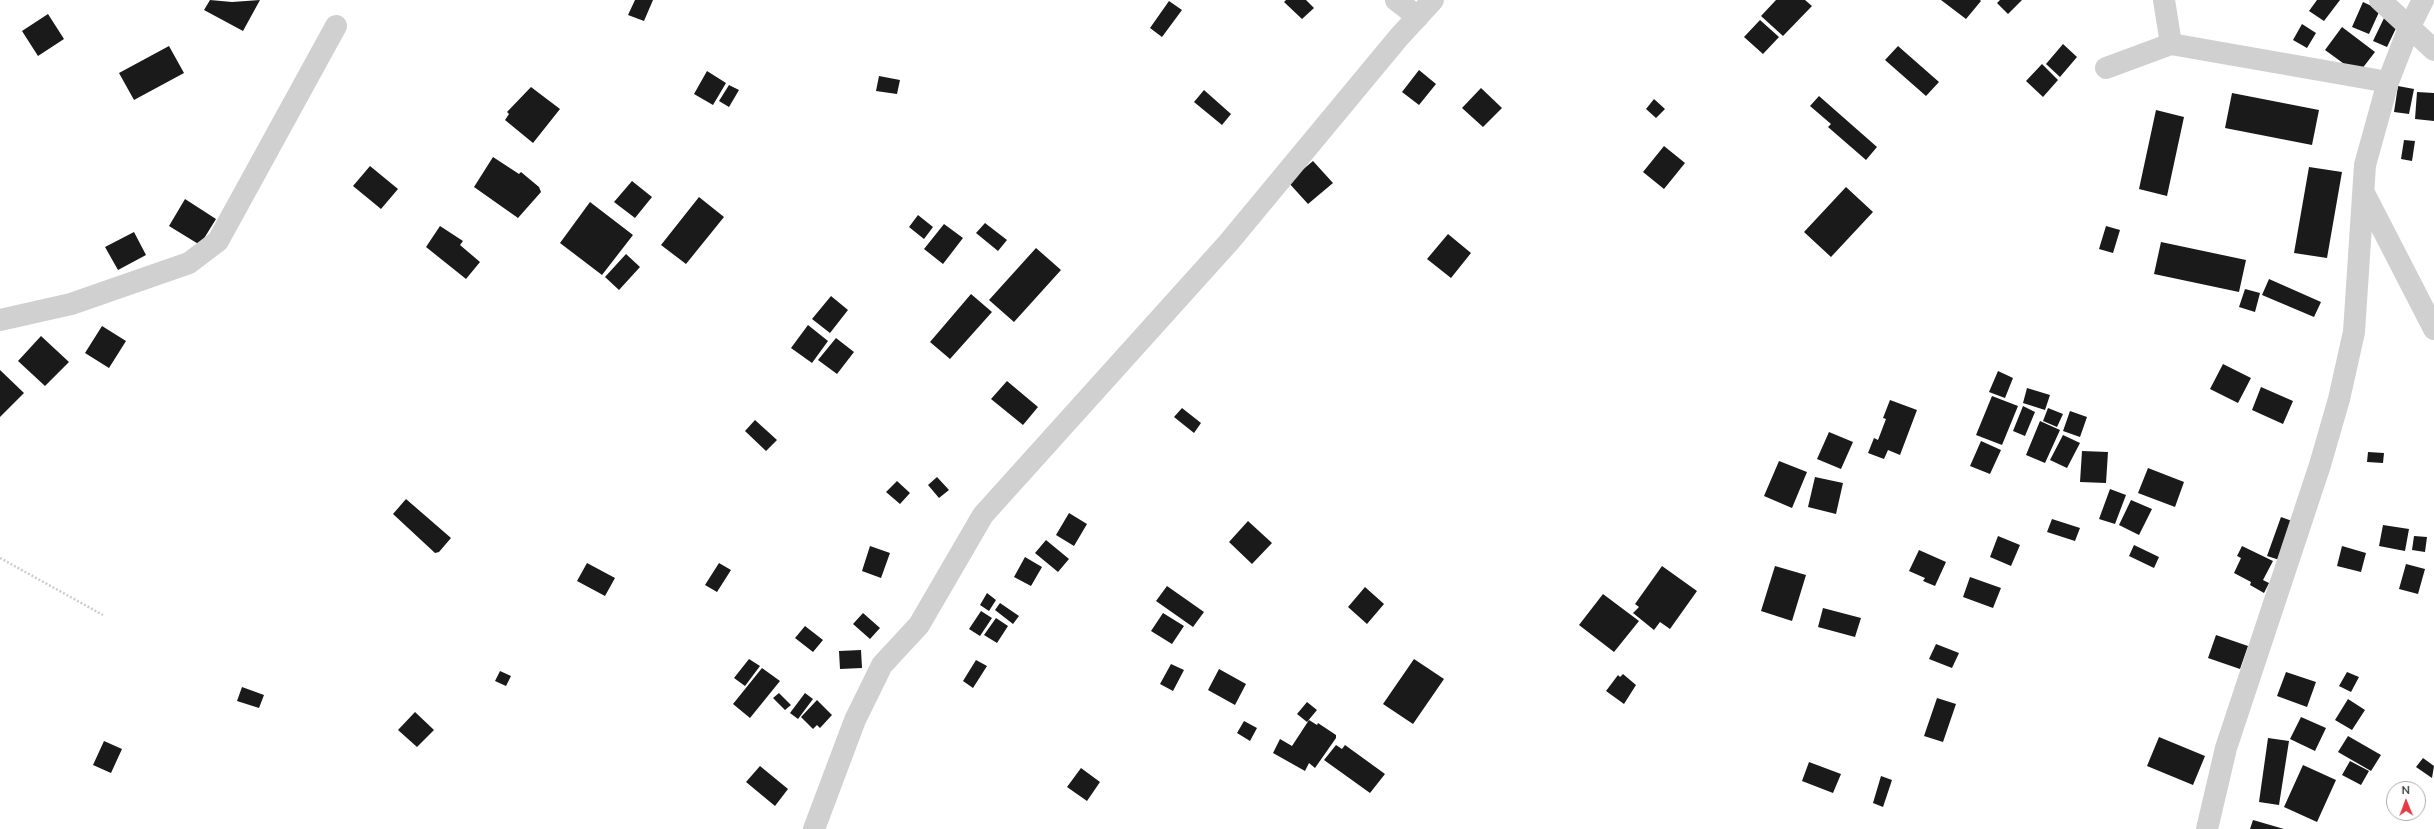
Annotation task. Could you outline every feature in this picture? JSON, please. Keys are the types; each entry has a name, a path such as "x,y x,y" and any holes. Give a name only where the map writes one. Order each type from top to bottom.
{"street":[{"path":"1396,0 1418,17"},
{"path":"814,829 856,720 882,666 919,625 983,515 1228,242 1433,0"},
{"path":"2164,0 2171,44"},
{"path":"2380,0 2434,50"},
{"path":"2207,829 2226,748 2320,465 2339,399 2354,332 2365,165 2370,138 2388,82 2409,28 2423,0"},
{"path":"0,320 71,304 189,264 218,241 336,26"},
{"path":"2106,68 2171,44 2388,82"},
{"path":"2364,192 2434,329"}],"path":[{"path":"0,558 103,615"}],"building":[{"path":"210,0 232,2 260,0 243,31 204,10"},
{"path":"635,0 653,0 644,21 628,15"},
{"path":"1286,0 1306,0 1314,8 1302,19 1284,2"},
{"path":"1776,0 1805,0 1812,6 1783,36 1761,16"},
{"path":"1941,0 1980,0 1981,1 1966,19"},
{"path":"2000,0 2022,0 2008,14 1997,3"},
{"path":"2317,0 2340,0 2324,21 2309,11"},
{"path":"1169,1 1182,10 1162,37 1150,28"},
{"path":"2363,2 2380,10 2369,34 2352,27"},
{"path":"48,14 64,39 38,56 22,31"},
{"path":"2385,16 2399,22 2387,47 2373,41"},
{"path":"1760,20 1779,37 1763,54 1744,37"},
{"path":"2302,24 2316,33 2307,48 2293,40"},
{"path":"2342,27 2375,52 2358,74 2325,50"},
{"path":"2063,44 2077,57 2060,77 2046,64"},
{"path":"169,46 184,73 134,100 119,73"},
{"path":"1898,46 1939,82 1926,96 1885,60"},
{"path":"2042,64 2058,80 2043,97 2026,81"},
{"path":"1419,70 1436,84 1419,105 1402,92"},
{"path":"707,71 726,83 713,105 694,94"},
{"path":"879,76 900,80 897,94 876,91"},
{"path":"729,85 739,90 729,107 719,101"},
{"path":"2398,86 2414,89 2409,114 2394,112"},
{"path":"531,87 560,109 533,143 505,120 509,114 507,112"},
{"path":"1481,88 1502,108 1483,127 1462,108"},
{"path":"1204,90 1231,114 1222,125 1194,102"},
{"path":"2417,92 2434,93 2434,121 2415,119"},
{"path":"2232,93 2319,110 2312,145 2225,128"},
{"path":"1819,96 1877,147 1866,160 1828,127 1831,124 1810,106"},
{"path":"1654,99 1665,109 1656,118 1646,109"},
{"path":"2156,110 2184,117 2167,196 2139,189"},
{"path":"2404,140 2415,141 2412,161 2401,159"},
{"path":"1664,146 1685,163 1664,189 1643,172"},
{"path":"493,157 519,174 521,172 539,187 541,192 518,218 474,187"},
{"path":"1313,161 1333,183 1308,204 1288,182"},
{"path":"370,166 398,189 381,209 353,186"},
{"path":"2309,167 2342,172 2327,258 2294,253"},
{"path":"632,181 652,197 635,218 614,202"},
{"path":"1846,187 1873,212 1831,257 1804,232"},
{"path":"699,197 724,217 686,264 661,245"},
{"path":"185,199 216,219 200,245 169,226"},
{"path":"590,202 633,235 602,275 560,243"},
{"path":"918,215 933,227 924,239 909,227"},
{"path":"985,223 1007,240 998,251 976,233"},
{"path":"944,224 963,238 943,264 924,249"},
{"path":"440,226 463,241 460,245 480,262 466,279 426,247"},
{"path":"2106,226 2120,230 2113,253 2099,249"},
{"path":"134,232 146,255 118,270 105,247"},
{"path":"1448,234 1471,253 1451,278 1427,259"},
{"path":"2161,242 2246,260 2239,292 2154,274"},
{"path":"1036,248 1061,270 1014,322 989,300"},
{"path":"626,254 640,267 619,290 605,277"},
{"path":"2269,279 2321,302 2314,317 2262,295"},
{"path":"2245,289 2260,293 2255,312 2239,307"},
{"path":"971,294 992,312 950,359 930,342"},
{"path":"831,296 848,310 830,333 812,319"},
{"path":"808,325 828,341 812,363 791,348"},
{"path":"102,326 126,341 109,368 85,353"},
{"path":"41,336 69,362 45,386 18,361"},
{"path":"836,338 854,352 837,374 818,360"},
{"path":"2223,364 2251,378 2238,403 2210,389"},
{"path":"0,370 24,393 0,417"},
{"path":"1998,371 2013,378 2005,398 1989,392"},
{"path":"1007,381 1038,407 1023,425 991,399"},
{"path":"2261,387 2293,401 2283,424 2252,410"},
{"path":"2027,388 2050,395 2045,410 2023,403"},
{"path":"1992,396 2018,406 2002,445 1976,435"},
{"path":"1890,400 1917,410 1900,455 1888,450 1884,459 1868,453 1874,438 1878,440 1886,419 1883,418"},
{"path":"2023,406 2035,412 2025,436 2013,431"},
{"path":"1182,408 1201,423 1194,433 1174,417"},
{"path":"2048,408 2063,414 2057,427 2043,421"},
{"path":"2070,411 2087,417 2080,437 2063,431"},
{"path":"755,420 777,440 766,451 745,431"},
{"path":"2040,421 2060,430 2045,463 2026,455"},
{"path":"1829,432 1853,442 1841,469 1817,459"},
{"path":"2063,435 2080,443 2067,468 2050,460"},
{"path":"1981,441 2001,450 1990,474 1970,466"},
{"path":"2082,451 2108,452 2106,483 2080,482"},
{"path":"2368,452 2384,453 2383,463 2367,462"},
{"path":"1779,461 1807,472 1792,508 1764,496"},
{"path":"2148,468 2184,482 2175,507 2138,493"},
{"path":"937,477 949,490 939,498 928,485"},
{"path":"1815,477 1843,483 1836,514 1808,507"},
{"path":"897,481 910,493 900,504 886,492"},
{"path":"2110,489 2126,495 2115,524 2099,519"},
{"path":"406,499 451,538 439,552 435,553 393,514"},
{"path":"2131,500 2152,509 2139,535 2119,525"},
{"path":"1069,513 1087,524 1074,546 1056,535"},
{"path":"2281,517 2303,525 2289,563 2267,556"},
{"path":"2052,519 2080,528 2075,541 2047,532"},
{"path":"1248,521 1272,543 1252,564 1229,542"},
{"path":"2383,525 2409,529 2405,551 2379,546"},
{"path":"1998,536 2020,545 2011,566 1990,557"},
{"path":"2414,536 2427,537 2425,552 2412,550"},
{"path":"1046,540 1069,559 1058,572 1035,553"},
{"path":"2134,545 2159,557 2154,568 2129,556"},
{"path":"870,546 890,553 881,578 862,571"},
{"path":"2242,546 2273,561 2263,580 2269,583 2264,593 2250,585 2251,582 2234,573 2241,558 2237,556"},
{"path":"2342,546 2366,553 2361,572 2337,566"},
{"path":"1919,550 1946,562 1935,586 1923,581 1925,578 1909,571"},
{"path":"1025,557 1042,567 1031,586 1014,577"},
{"path":"587,563 615,578 605,596 577,581"},
{"path":"719,563 731,570 717,592 705,585"},
{"path":"2406,564 2425,569 2418,594 2399,589"},
{"path":"1662,566 1697,591 1670,629 1660,622 1654,630 1633,613 1639,607 1635,604"},
{"path":"1775,566 1806,575 1792,621 1761,611"},
{"path":"1970,577 2001,588 1993,608 1963,597"},
{"path":"1167,586 1204,612 1193,627 1156,601"},
{"path":"1365,587 1384,604 1367,624 1348,607"},
{"path":"987,593 996,600 989,611 980,605"},
{"path":"1603,594 1639,621 1614,652 1579,625"},
{"path":"1000,603 1019,616 1013,624 995,610"},
{"path":"1823,608 1861,618 1855,637 1818,627"},
{"path":"981,611 992,618 980,636 969,629"},
{"path":"863,613 880,628 870,639 853,624"},
{"path":"1163,613 1184,626 1172,644 1151,631"},
{"path":"996,618 1008,626 997,643 984,635"},
{"path":"805,626 823,640 813,652 795,638"},
{"path":"2216,635 2248,646 2240,669 2208,658"},
{"path":"1936,644 1959,653 1952,668 1929,659"},
{"path":"861,650 862,668 840,669 839,651"},
{"path":"749,659 760,666 745,686 734,678"},
{"path":"1414,659 1444,679 1413,724 1383,704"},
{"path":"976,660 987,666 973,688 963,681"},
{"path":"1171,664 1184,670 1173,691 1160,684"},
{"path":"762,668 780,681 750,718 733,704"},
{"path":"1219,669 1246,684 1235,705 1208,690"},
{"path":"500,671 511,676 506,686 495,681"},
{"path":"2286,672 2316,682 2307,707 2277,696"},
{"path":"2347,672 2359,677 2351,692 2339,686"},
{"path":"1623,674 1636,685 1624,704 1606,691 1618,675 1620,677"},
{"path":"242,687 264,695 259,708 237,701"},
{"path":"779,693 791,705 785,710 773,698"},
{"path":"805,693 813,699 798,719 790,713"},
{"path":"1937,698 1956,704 1943,742 1924,736"},
{"path":"2348,699 2365,710 2352,730 2335,720"},
{"path":"817,700 832,715 820,728 817,725 813,729 801,717"},
{"path":"1307,702 1317,710 1307,722 1297,714"},
{"path":"415,712 434,730 417,747 398,730"},
{"path":"2301,717 2326,728 2315,751 2290,739"},
{"path":"1309,720 1317,725 1318,723 1336,735 1336,738 1315,768 1309,763 1305,771 1273,753 1280,739 1292,746"},
{"path":"1244,721 1257,728 1250,741 1237,733"},
{"path":"2348,736 2381,755 2371,771 2338,752"},
{"path":"2159,737 2205,756 2193,785 2147,766"},
{"path":"2268,738 2289,741 2279,805 2259,802"},
{"path":"104,741 122,749 111,773 93,765"},
{"path":"1336,745 1342,749 1345,745 1385,774 1370,793 1324,760"},
{"path":"2423,758 2434,766 2432,778 2416,767"},
{"path":"2350,761 2369,771 2361,785 2342,775"},
{"path":"1809,762 1841,774 1833,793 1802,781"},
{"path":"2303,765 2336,780 2317,822 2284,807"},
{"path":"760,766 788,789 775,806 746,782"},
{"path":"1081,768 1100,782 1087,801 1067,787"},
{"path":"1881,776 1892,780 1883,807 1873,803"},
{"path":"2253,820 2284,829 2250,829"}]}
